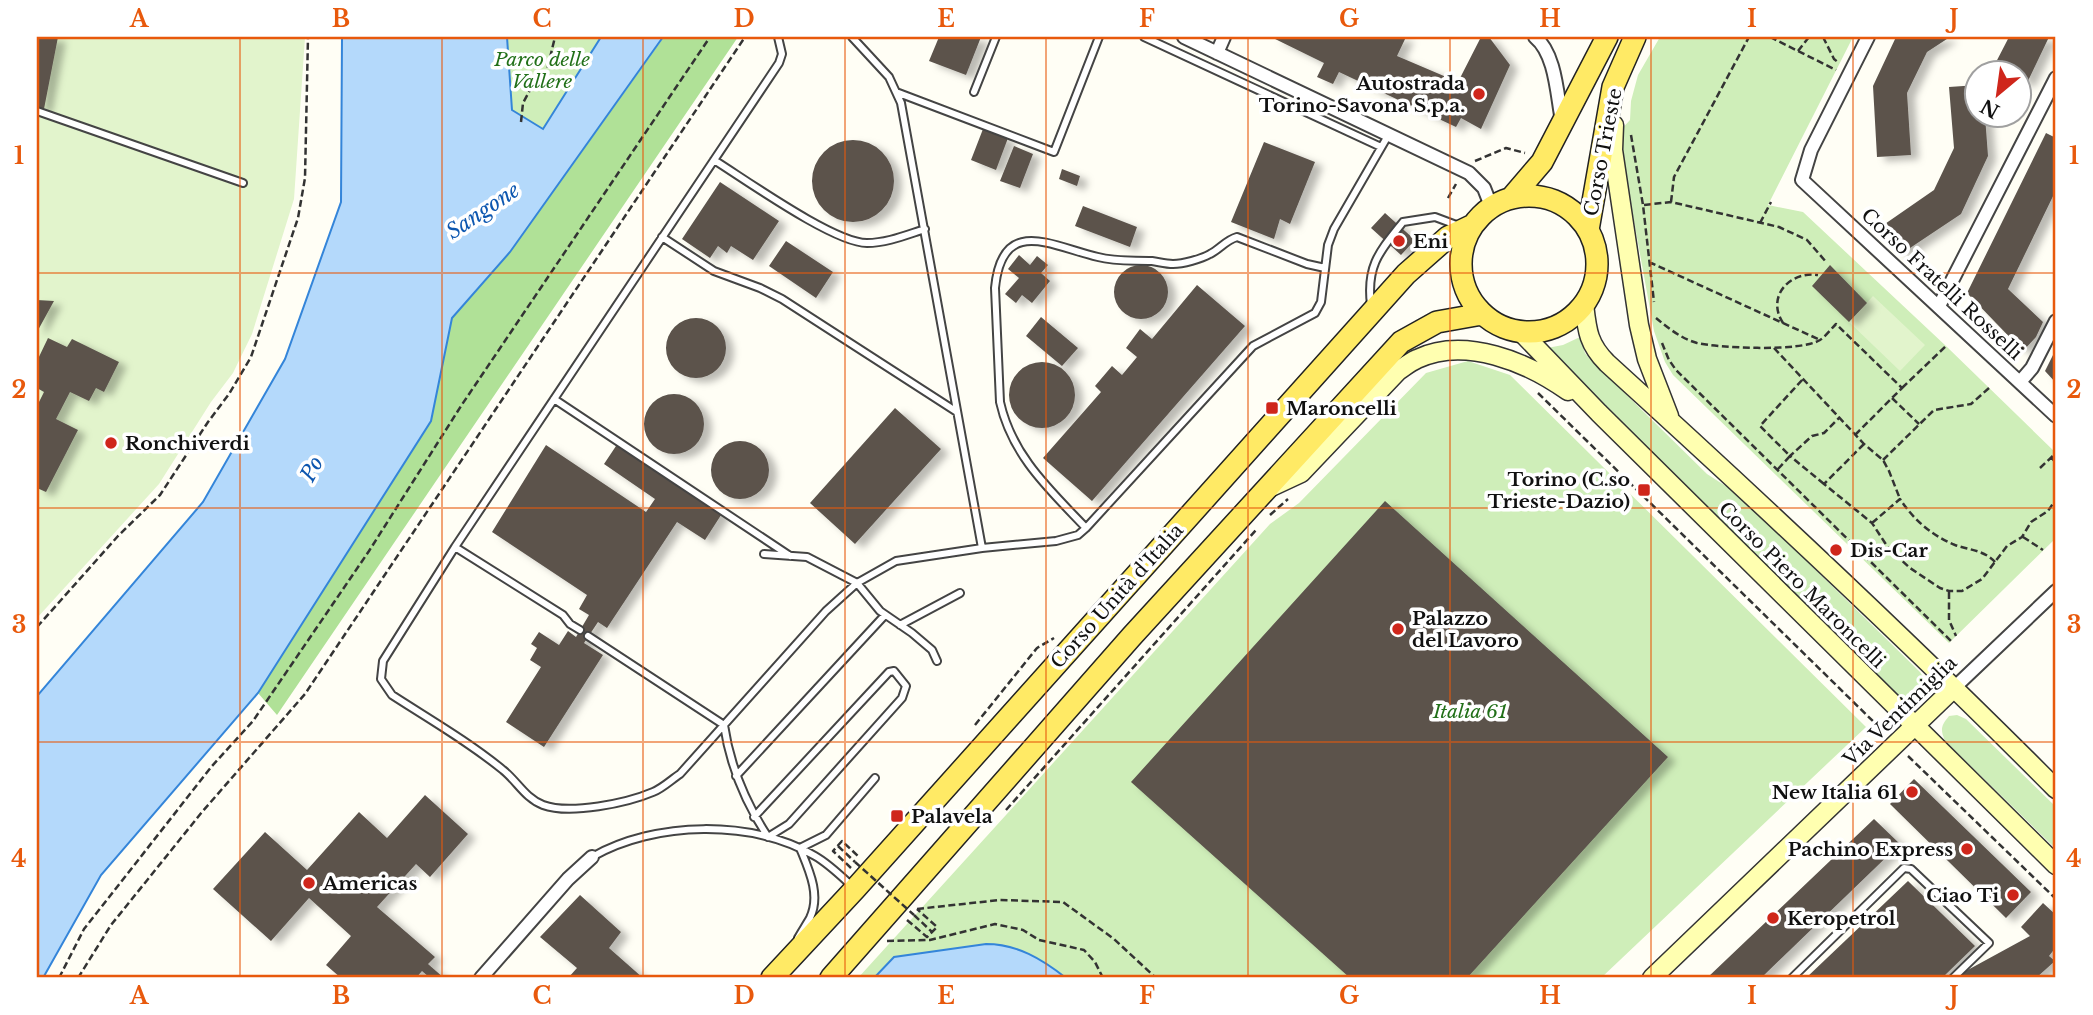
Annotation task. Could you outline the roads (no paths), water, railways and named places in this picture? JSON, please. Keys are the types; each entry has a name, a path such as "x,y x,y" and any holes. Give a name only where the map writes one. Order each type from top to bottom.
{"main road":[{"name":"Corso Trieste","path":"1512,197 1542,162 1607,37"},
{"name":"Corso Trieste","path":"1588,230 1614,87 1636,37"},
{"path":"1614,87 1613,150 1639,325 1647,359 1672,422"},
{"path":"1527,195 1556,201 1574,213 1588,230 1597,253 1593,287 1584,304 1566,321 1546,330 1521,332 1502,327 1482,314 1471,301 1461,274 1463,243 1468,227 1491,206 1512,197 1527,195"},
{"name":"Corso Unità d'Italia","path":"779,971 853,878 1406,274 1448,237 1468,227"},
{"name":"Corso Piero Maroncelli","path":"1584,304 1586,328 1595,351 1954,688 2056,789"},
{"name":"Corso Unità d'Italia","path":"831,978 1132,636 1401,342 1437,322 1482,314"},
{"name":"Corso Piero Maroncelli","path":"1521,332 1599,413 2056,865"},
{"path":"1265,490 1301,473 1398,371 1418,358 1448,351 1479,352 1518,364 1554,381 1599,413"},
{"name":"Via Ventimiglia","path":"1651,978 1954,688"}],"street":[{"path":"1184,37 1469,173 1484,188 1491,206"},
{"path":"1217,53 1224,37"},
{"path":"1535,37 1542,43 1551,65 1562,124"},
{"name":"Corso Fratelli Rosselli","path":"1868,37 1844,72 1811,150 1802,180 2056,416"},
{"path":"1939,306 2056,78"},
{"path":"2020,382 2032,368 2056,321"},
{"name":"Via Ventimiglia","path":"1954,688 2056,591"},
{"path":"481,978 568,879 592,857"}],"lane":[{"path":"778,37 782,54 779,63 455,547 383,661 382,680 392,695 504,771 529,798 544,805 562,809 621,801 654,792 680,774 826,611 857,583 896,561 982,548 1056,541 1078,535 1087,528 1253,346 1315,313 1321,302 1328,245 1334,229 1389,134"},
{"path":"852,37 889,77 903,114 982,548"},
{"path":"974,92 996,37"},
{"path":"896,92 1055,152 1099,37"},
{"path":"1144,37 1381,147"},
{"path":"37,111 243,183"},
{"path":"714,160 812,222 849,241 867,243 890,240 925,229"},
{"path":"1372,312 1369,293 1375,257 1403,222 1435,218 1468,227"},
{"path":"662,237 704,266 782,299 957,412"},
{"path":"1087,528 1026,463 1003,418 995,288 997,270 1002,258 1013,245 1030,239 1098,258 1175,264 1209,255 1237,237 1307,264 1325,268"},
{"path":"554,398 790,556"},
{"path":"455,547 563,615 570,624 580,630"},
{"path":"764,554 807,557 857,583 885,615 932,650 937,662"},
{"path":"900,625 960,593"},
{"path":"736,776 885,615"},
{"path":"589,636 724,725 742,794 768,837"},
{"path":"754,817 889,672 894,671 906,686 902,698 789,824 768,837"},
{"path":"800,848 826,835 875,778"},
{"path":"592,857 619,843 650,834 722,830 750,832 800,848 853,878"},
{"path":"779,971 809,921 814,902 812,879 800,848"},
{"path":"1792,978 1904,868 1911,869 1989,943 1953,978"}],"water":[{"path":"342,37 507,37 512,110 543,129 601,37 663,37 510,252 452,318 431,421 258,693 101,875 43,978 37,978 37,696 203,502 285,359 341,202"},
{"path":"986,944 1029,954 1066,978 874,978 894,957"}],"place":[{"name":"Autostrada Torino-Savona S.p.a.","path":"1479,94"},
{"name":"Eni","path":"1399,241"},
{"name":"Maroncelli","path":"1272,408"},
{"name":"Ronchiverdi","path":"111,443"},
{"name":"Torino (C.so Trieste-Dazio)","path":"1644,490"},
{"name":"Dis-Car","path":"1836,550"},
{"name":"Palazzo del Lavoro","path":"1398,629"},
{"name":"New Italia 61","path":"1912,792"},
{"name":"Palavela","path":"897,816"},
{"name":"Pachino Express","path":"1967,849"},
{"name":"Americas","path":"309,883"},
{"name":"Ciao Ti","path":"2013,895"},
{"name":"Keropetrol","path":"1773,918"}],"park label":[{"name":"Parco delle Vallere","path":"542,70"},
{"name":"Italia 61","path":"1470,711"}],"water label":[{"name":"Sangone","path":"483,211"},
{"name":"Po","path":"312,469"}]}
